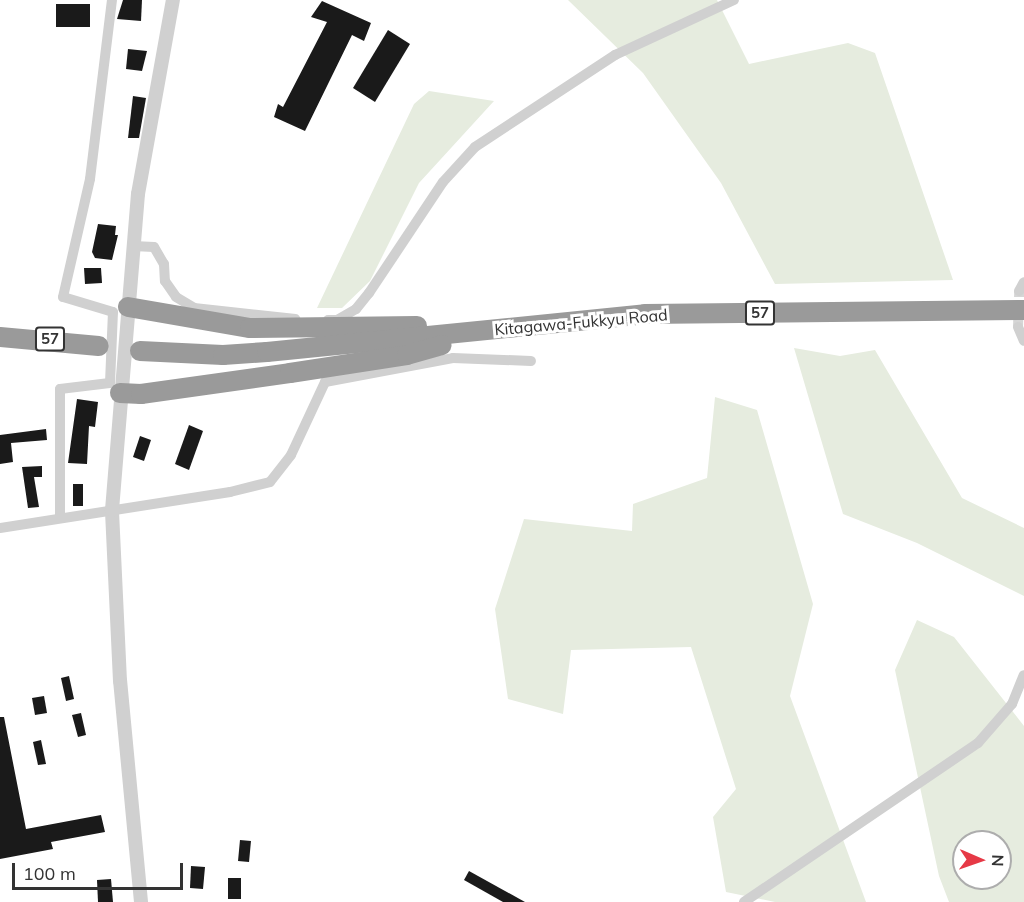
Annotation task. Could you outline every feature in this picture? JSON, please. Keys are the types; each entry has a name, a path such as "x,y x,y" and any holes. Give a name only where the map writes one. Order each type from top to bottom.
{"highway":[{"name":"Kitagawa-Fukkyu Road","path":"140,351 223,355 645,314 1021,302"},
{"path":"128,307 250,328 440,325 497,329"},
{"path":"120,393 141,394 407,355 497,329"},
{"name":"57","path":"0,337 99,346"}],"street":[{"path":"60,518 60,389 110,383 113,312 63,297 90,179 112,0"},
{"path":"141,902 120,681 112,510 133,246 149,125 173,0"},
{"path":"133,246 154,247 164,264 165,281 176,297 194,308 239,315 337,320 356,309 369,293 443,182 475,147 615,55 734,0"},
{"path":"1021,302 1024,341"},
{"path":"0,528 270,482 291,455 325,382 453,358 531,361"},
{"path":"744,902 978,743 1012,704 1024,675"}],"shaded area":[{"path":"568,0 717,0 749,64 848,43 875,53 953,280 775,284 721,183 643,73"},
{"path":"429,91 494,101 419,183 370,281 342,308 317,308 414,104"},
{"path":"794,348 840,356 875,350 962,498 1024,528 1024,596 917,543 843,514"},
{"path":"715,397 757,410 813,604 790,696 866,902 775,902 726,892 713,817 736,789 691,647 571,650 563,714 508,699 495,609 524,519 632,531 633,504 707,478"},
{"path":"917,620 954,637 1024,726 1024,902 949,902 939,876 895,670"}],"building":[{"path":"123,0 142,0 141,21 117,19"},
{"path":"322,1 371,23 364,41 352,35 305,131 274,117 278,104 283,107 327,22 311,17"},
{"path":"56,4 90,4 90,27 56,27"},
{"path":"388,30 410,44 375,102 353,88"},
{"path":"128,49 147,51 142,71 126,69"},
{"path":"133,96 146,98 139,138 128,138"},
{"path":"98,224 116,226 115,235 118,235 112,260 95,258 92,252"},
{"path":"84,268 101,268 102,283 85,284"},
{"path":"77,399 98,402 95,427 89,426 87,464 68,463"},
{"path":"189,425 203,431 189,470 175,464"},
{"path":"46,429 47,440 11,443 13,462 0,464 0,435"},
{"path":"140,436 151,440 144,461 133,457"},
{"path":"42,466 42,477 34,477 39,507 28,508 22,467"},
{"path":"73,484 83,484 83,506 73,506"},
{"path":"69,676 74,699 66,701 61,678"},
{"path":"44,696 47,713 35,715 32,698"},
{"path":"81,713 86,735 78,737 72,715"},
{"path":"0,717 4,717 26,829 101,815 105,832 51,842 53,849 0,859"},
{"path":"41,740 46,764 38,765 33,742"},
{"path":"240,840 251,841 249,862 238,861"},
{"path":"191,866 205,867 203,889 190,888"},
{"path":"469,871 525,902 503,902 464,880"},
{"path":"228,878 241,878 241,899 228,899"},
{"path":"111,879 113,902 98,902 97,880"}],"tunnel":[{"path":"1018,327 1019,291"}]}
